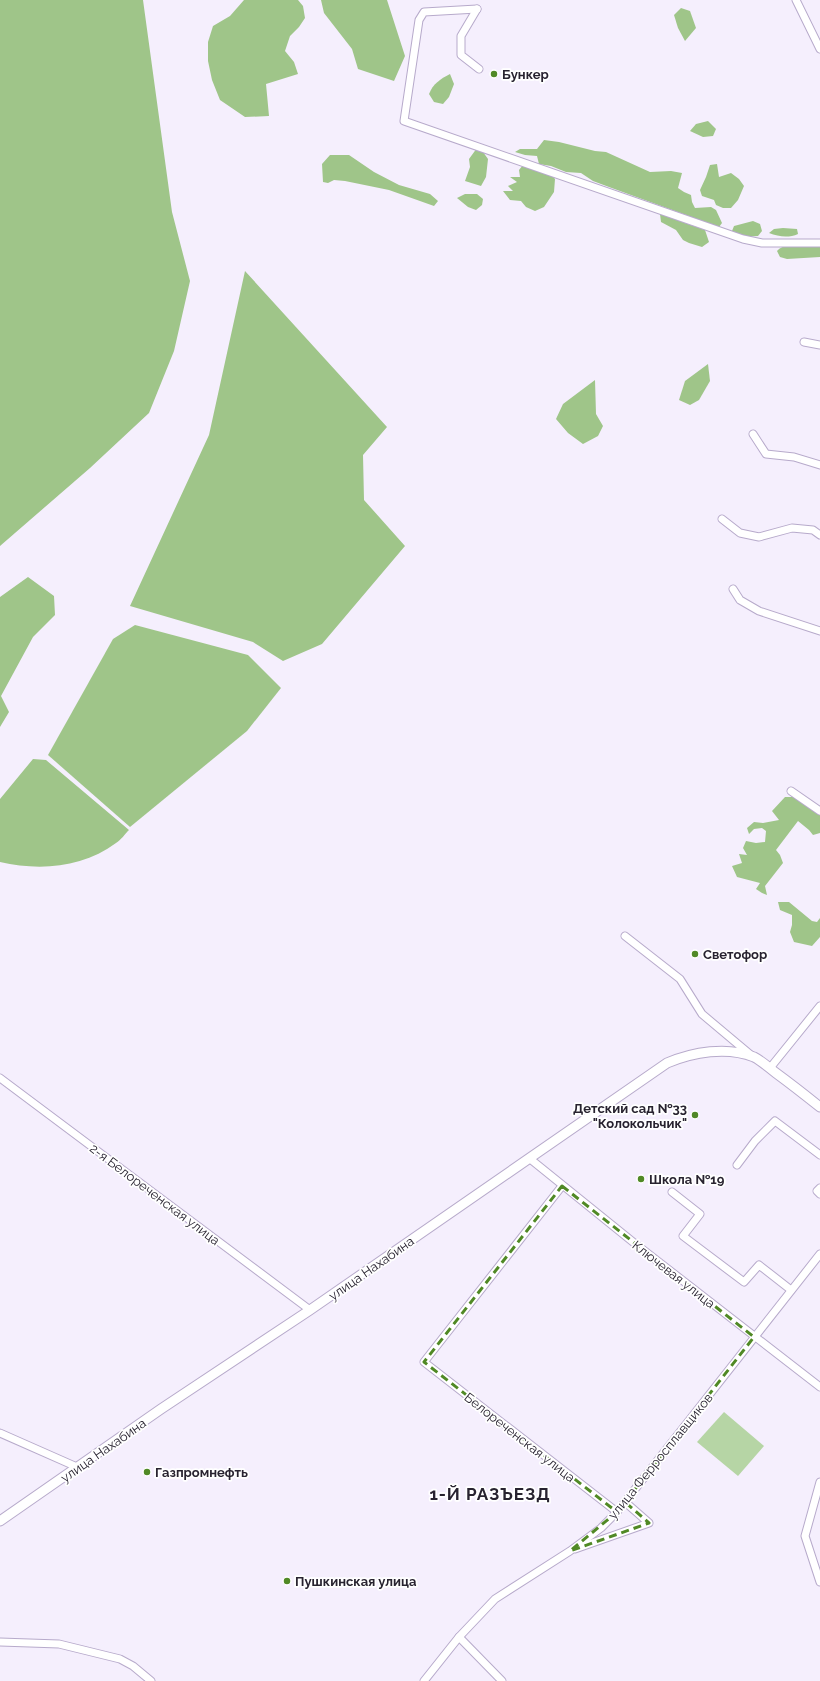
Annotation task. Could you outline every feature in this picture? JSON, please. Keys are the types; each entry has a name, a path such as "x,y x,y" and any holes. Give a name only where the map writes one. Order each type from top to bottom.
{"main road":[{"name":"улица Нахабина","path":"0,1521 668,1064 682,1057 698,1053 718,1052 753,1057"},
{"path":"753,1057 770,1068 820,1107"}],"street":[{"path":"796,0 820,49"},
{"path":"479,69 462,55 462,36 478,9 424,12 419,20 404,121 743,239 762,243 820,243"},
{"path":"804,342 820,345"},
{"path":"753,434 766,454 794,457 820,465"},
{"path":"722,519 740,533 759,537 792,528 812,530 820,535"},
{"path":"733,589 740,600 759,611 820,631"},
{"path":"791,791 820,811"},
{"path":"625,936 680,979 702,1014 753,1057"},
{"path":"770,1068 820,1006"},
{"name":"2-я Белореченская улица","path":"0,1078 310,1310"},
{"path":"737,1165 755,1141 775,1121 820,1155"},
{"name":"Ключевая улица","path":"529,1158 562,1186 820,1387"},
{"name":"Белореченская улица","path":"562,1186 424,1362 616,1512"},
{"path":"820,1188 817,1191 820,1194"},
{"path":"672,1192 700,1214 683,1236 744,1282 759,1265 791,1290"},
{"name":"улица Ферросплавщиков","path":"424,1681 459,1637 494,1599 570,1551 601,1528 616,1512 820,1254"},
{"path":"0,1433 78,1467"},
{"path":"820,1482 805,1536 820,1582"},
{"path":"570,1551 649,1523 625,1502"},
{"path":"459,1637 502,1681"},
{"path":"0,1642 59,1644 112,1657 133,1666 151,1681"}],"highlighted area":[{"path":"562,1186 754,1337 625,1502 649,1523 570,1551 617,1512 424,1362"}],"green space":[{"path":"0,0 143,0 172,212 190,281 174,351 149,413 90,468 0,546"},
{"path":"244,0 298,0 303,6 305,18 290,36 285,51 294,62 298,74 266,84 269,116 245,117 220,100 212,80 208,61 208,42 213,26 230,16"},
{"path":"321,0 387,0 405,56 394,81 358,69 352,49 324,13"},
{"path":"681,8 690,11 696,28 685,41 678,28 674,15"},
{"path":"450,74 454,84 449,97 443,104 434,102 429,94 431,90 437,82"},
{"path":"708,121 716,129 713,136 703,137 690,131 696,124"},
{"path":"544,140 606,152 650,172 671,171 682,173 678,188 691,195 695,208 711,207 716,210 722,223 719,227 593,181 581,173 566,172 551,166 539,164 537,156 515,152 520,149 537,149"},
{"path":"477,148 483,152 488,159 486,177 481,186 465,181 470,167 469,159"},
{"path":"330,155 349,155 374,172 399,185 430,194 438,201 434,206 389,190 345,181 334,180 328,183 323,182 322,164"},
{"path":"717,164 719,177 731,173 739,179 744,186 738,200 731,208 723,208 716,205 714,200 702,196 700,190 710,165"},
{"path":"523,165 550,173 555,179 554,192 544,207 535,211 526,207 521,201 510,200 503,191 513,191 508,186 517,182 510,177 520,177 519,170"},
{"path":"465,194 477,194 483,199 482,205 476,210 468,207 457,198"},
{"path":"660,214 705,230 709,242 702,247 683,240 676,230 661,222"},
{"path":"753,221 760,224 762,231 758,236 740,237 732,231 734,226"},
{"path":"774,229 797,229 798,234 784,236 769,233"},
{"path":"791,244 820,244 820,257 787,259 780,257 777,251"},
{"path":"245,271 387,427 363,455 364,500 405,546 322,644 283,661 253,642 130,606 209,435"},
{"path":"708,364 710,381 699,400 690,405 679,400 685,381"},
{"path":"595,380 596,414 603,426 598,436 583,444 568,433 556,419 563,404"},
{"path":"28,577 54,596 55,615 33,637 1,696 9,712 0,727 0,597"},
{"path":"135,625 248,655 281,688 247,731 130,827 48,755 113,639"},
{"path":"33,759 46,760 129,830 118,842 103,851 89,858 75,862 45,867 15,865 0,862 0,799"},
{"path":"785,797 795,797 820,814 820,833 813,835 798,821 776,850 783,863 765,886 767,895 756,889 760,883 737,877 732,866 742,863 739,854 747,855 743,848 746,841 756,843 765,842 766,831 762,828 754,829 749,834 747,828 754,822 763,823 779,820 772,811"},
{"path":"778,902 789,902 812,921 817,922 820,918 820,937 812,946 794,942 790,932 792,915 780,910"},
{"path":"724,1412 764,1446 738,1476 697,1442"}],"place":[{"name":"Бункер","path":"494,74"},
{"name":"Светофор","path":"695,954"},
{"name":"Детский сад №33 \"Колокольчик\"","path":"695,1115"},
{"name":"Школа №19","path":"641,1179"},
{"name":"Газпромнефть","path":"147,1472"},
{"name":"Пушкинская улица","path":"287,1581"}],"district":[{"name":"1-Й РАЗЪЕЗД","path":"490,1494"}]}
